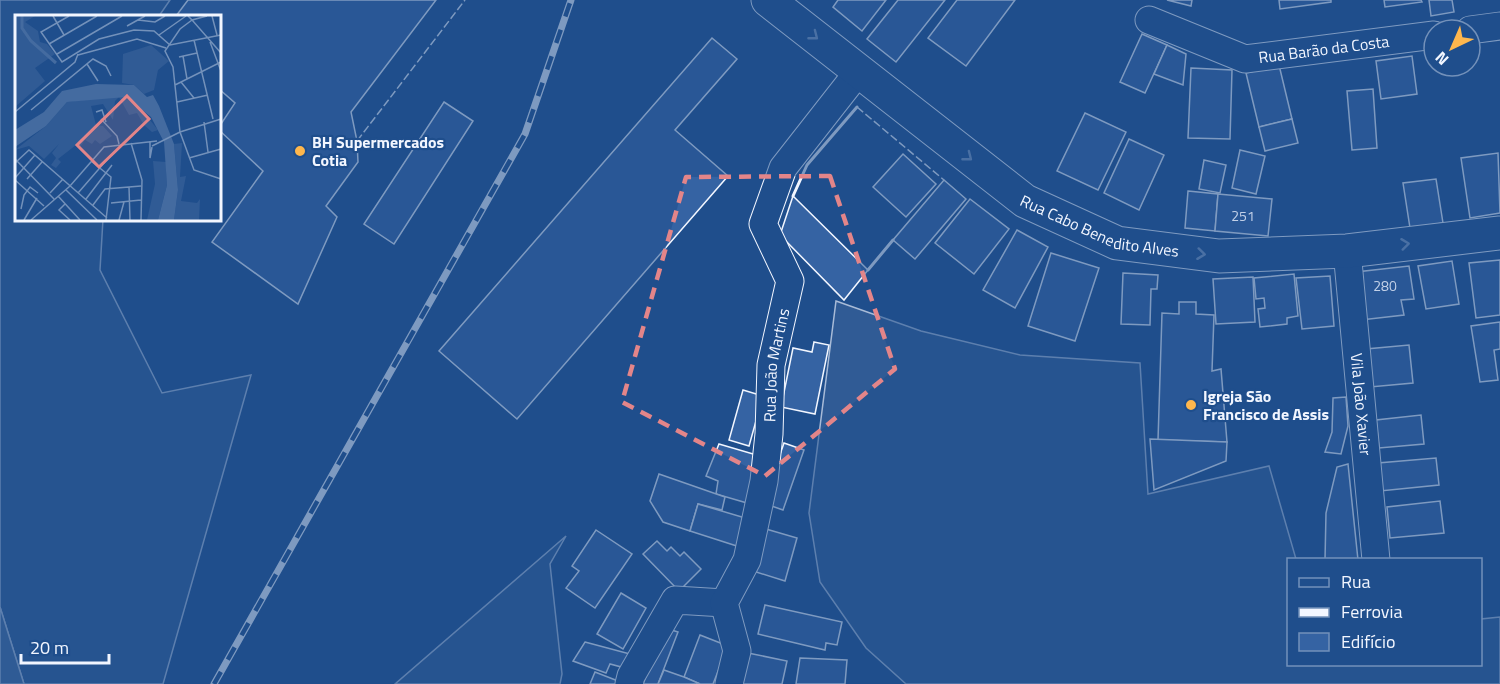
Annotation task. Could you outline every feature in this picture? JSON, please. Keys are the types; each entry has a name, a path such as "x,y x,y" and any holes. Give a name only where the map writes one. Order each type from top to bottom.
{"main road":[{"name":"Rua Cabo Benedito Alves","path":"768,0 1025,201 1117,243 1219,256 1347,251 1500,234"}],"street":[{"name":"Rua Barão da Costa","path":"1149,20 1245,59 1422,37"},
{"path":"1482,28 1500,26"},
{"name":"Rua João Martins","path":"724,603 747,560 764,481 769,434 771,365 790,281 763,224 783,168 859,71"},
{"name":"Vila João Xavier","path":"1347,251 1376,558"},
{"path":"629,684 631,676 675,600 724,603 737,651 729,684"}],"highlighted area":[{"path":"830,176 895,369 765,476 622,402 686,177"}],"shaded area":[{"path":"0,0 170,0 160,15 15,15 15,220 103,220 100,270 162,393 251,375 163,684 24,684 0,607"},
{"path":"836,301 921,331 1020,355 1140,363 1148,494 1269,466 1296,558 1287,558 1287,666 1482,666 1482,619 1500,617 1500,684 906,684 866,648 820,582 809,513"},
{"path":"566,536 550,564 562,674 560,684 395,684"},
{"path":"0,607 24,684 0,684"}],"building":[{"name":"BH Supermercados Cotia","path":"188,0 436,0 351,112 357,141 358,162 326,206 337,217 298,304 212,242 263,171 220,131 220,126 235,103 220,90 220,15 177,15"},
{"path":"838,0 886,0 862,31 833,7"},
{"path":"898,0 945,0 896,62 867,39"},
{"path":"957,0 1015,0 966,66 928,38"},
{"path":"1167,0 1192,0 1191,6"},
{"path":"1279,0 1331,0 1331,2 1280,9"},
{"path":"1384,0 1421,0 1422,2 1385,7"},
{"path":"1429,0 1452,0 1454,12 1431,16"},
{"path":"1142,34 1167,45 1145,93 1120,82"},
{"path":"712,38 737,59 675,130 728,176 517,419 439,351"},
{"path":"1167,45 1186,54 1183,85 1154,74"},
{"path":"1412,56 1417,94 1381,99 1376,61"},
{"path":"1279,65 1292,119 1259,127 1246,73"},
{"path":"1191,68 1232,70 1230,139 1188,138"},
{"path":"1373,89 1377,148 1352,150 1347,91"},
{"path":"444,102 473,121 394,244 364,224"},
{"path":"1085,113 1126,132 1098,190 1057,171"},
{"path":"1292,119 1298,143 1265,151 1259,127"},
{"path":"1129,139 1164,155 1139,210 1104,193"},
{"path":"1240,150 1265,156 1256,194 1232,188"},
{"path":"1498,153 1500,213 1470,218 1461,158"},
{"path":"903,154 936,184 906,217 873,187"},
{"path":"1204,160 1226,165 1220,193 1199,189"},
{"path":"1436,179 1443,223 1410,228 1403,183"},
{"path":"944,180 966,199 915,259 893,240"},
{"path":"1188,191 1218,194 1215,231 1185,228"},
{"path":"1218,194 1272,199 1268,236 1215,231"},
{"path":"793,196 868,270 844,300 780,235"},
{"path":"970,199 1009,229 974,274 935,243"},
{"path":"1017,230 1048,247 1015,308 983,290"},
{"path":"1051,253 1099,268 1075,341 1028,326"},
{"path":"1500,260 1500,315 1476,318 1469,263"},
{"path":"1452,261 1459,304 1426,309 1418,266"},
{"path":"1409,266 1414,299 1401,300 1404,315 1361,320 1356,272"},
{"path":"1123,273 1158,275 1157,289 1151,289 1150,325 1121,324"},
{"path":"1294,274 1298,316 1287,318 1287,324 1260,327 1258,309 1265,308 1264,298 1256,299 1254,278"},
{"path":"1330,276 1334,326 1302,329 1296,278"},
{"path":"1253,277 1255,322 1216,324 1213,279"},
{"name":"Igreja São Francisco de Assis","path":"1179,302 1196,302 1196,314 1214,315 1212,371 1221,369 1227,442 1158,440 1162,313 1179,314"},
{"path":"1500,322 1500,349 1494,350 1498,380 1480,382 1471,326"},
{"path":"814,342 829,345 815,414 781,407 793,348 812,352"},
{"path":"1409,345 1413,383 1370,387 1366,349"},
{"path":"743,390 763,396 749,446 729,440"},
{"path":"1346,397 1348,426 1341,454 1325,452 1332,432 1333,398"},
{"path":"1421,415 1424,444 1379,448 1376,420"},
{"path":"1150,439 1227,442 1226,461 1154,490"},
{"path":"784,443 804,450 783,510 763,503"},
{"path":"719,444 760,456 747,503 716,494 718,481 706,476"},
{"path":"1436,458 1439,485 1380,491 1378,463"},
{"path":"1348,464 1358,558 1325,558 1326,513 1337,467"},
{"path":"659,474 725,497 722,510 698,504 690,531 663,522 650,501"},
{"path":"1440,501 1444,533 1390,538 1387,507"},
{"path":"698,504 752,520 743,548 690,531"},
{"path":"766,529 797,538 785,581 753,571"},
{"path":"596,530 632,554 595,608 566,588 579,571 572,566"},
{"path":"657,541 667,551 671,547 680,556 684,552 701,569 679,591 643,554"},
{"path":"621,593 646,608 623,649 597,634"},
{"path":"765,605 842,622 837,645 826,643 825,650 758,634"},
{"path":"665,628 678,632 658,684 643,684"},
{"path":"700,635 728,646 713,684 700,684 684,677"},
{"path":"585,642 630,654 625,668 610,664 606,673 573,661"},
{"path":"748,653 787,661 782,684 741,684"},
{"path":"800,658 847,660 845,684 796,684"},
{"path":"664,670 684,677 700,684 658,684"},
{"path":"595,672 618,681 617,684 590,684"}],"railway":[{"path":"214,684 525,134 571,0"}],"fence":[{"path":"357,141 465,0"},
{"path":"857,107 944,180"}],"wall":[{"path":"793,196 807,165 857,107"},
{"path":"868,270 893,240"}],"place":[{"name":"BH Supermercados Cotia","path":"300,151"},
{"name":"Igreja São Francisco de Assis","path":"1191,405"}]}
